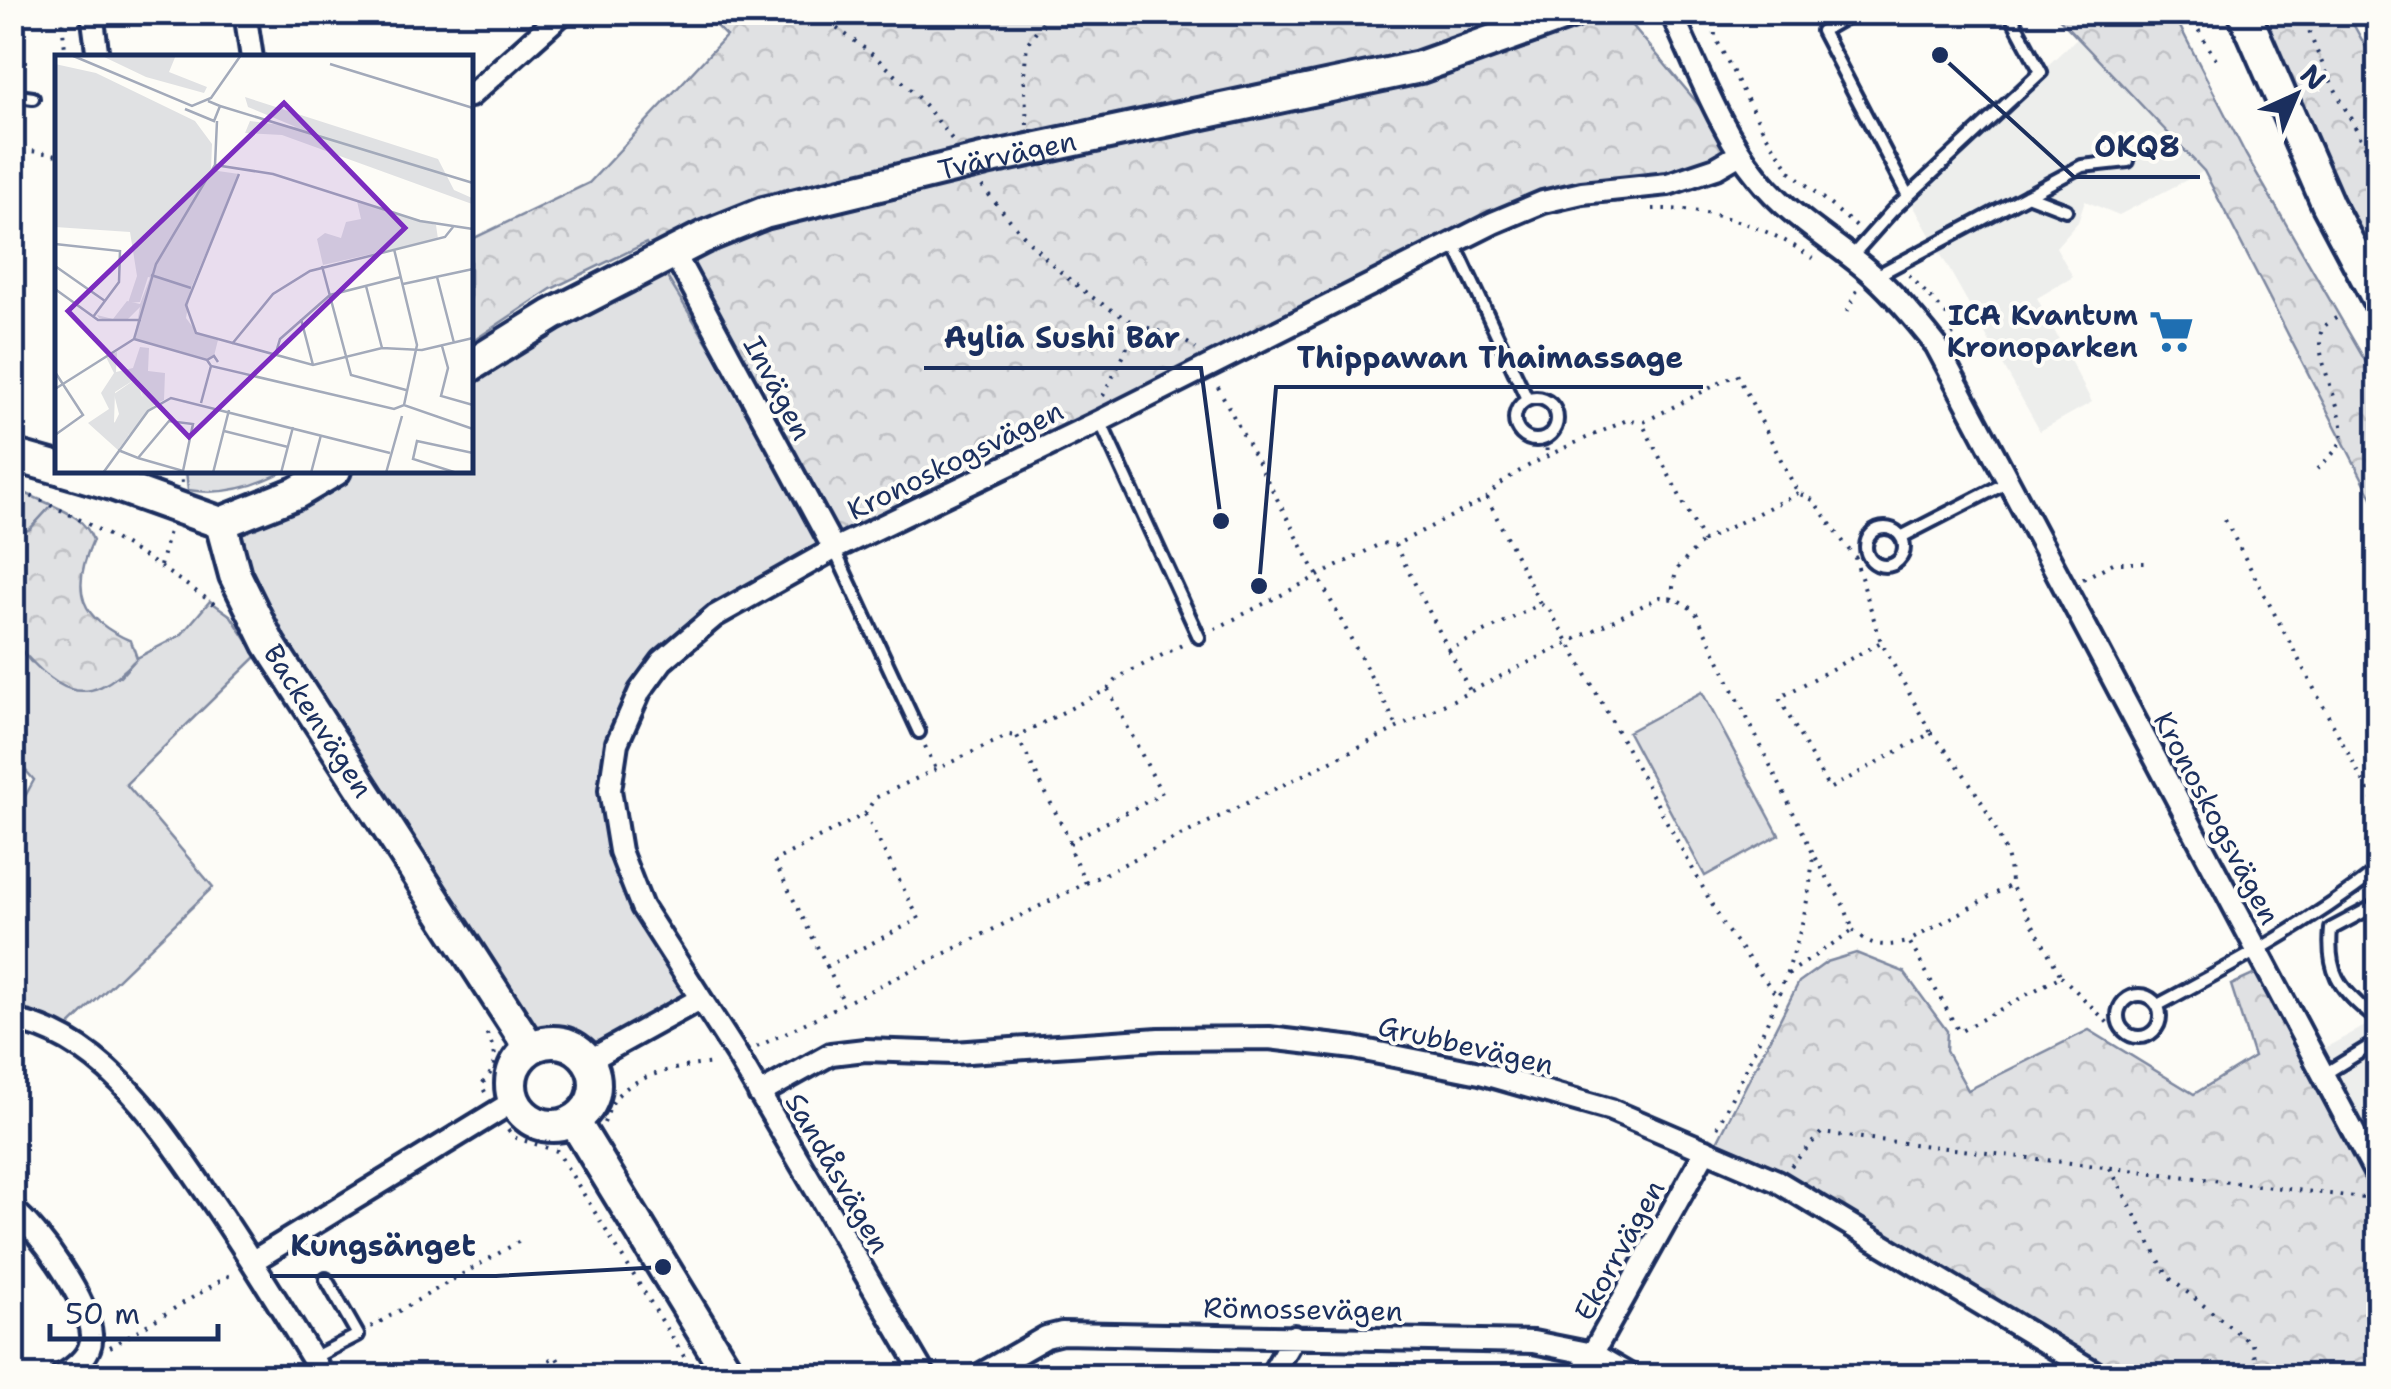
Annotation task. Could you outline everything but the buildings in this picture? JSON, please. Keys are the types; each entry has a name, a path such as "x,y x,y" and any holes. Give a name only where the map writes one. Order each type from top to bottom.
{"street":[{"path":"92,12 98,55"},
{"path":"246,12 252,55"},
{"path":"472,94 564,12"},
{"name":"Tvärvägen","path":"472,365 552,315 764,213 878,183 1420,67 1573,12"},
{"path":"1671,12 1740,154"},
{"path":"2244,12 2328,206 2378,299"},
{"name":"Kronoskogsvägen","path":"700,999 642,907 620,852 610,790 617,743 640,690 662,660 684,640 715,616 834,548 1542,202 1582,193 1668,184 1716,168 1740,154 1759,180 1811,230 1875,277 1936,345 2378,1178"},
{"name":"Invägen","path":"674,253 834,548"},
{"path":"12,456 55,467"},
{"path":"71,472 220,523 296,493 332,472"},
{"name":"Backenvägen","path":"220,523 235,575 270,644 530,1048"},
{"path":"588,1061 700,999"},
{"name":"Sandåsvägen","path":"700,999 738,1056 925,1376"},
{"path":"12,1020 58,1036 104,1066 151,1112 253,1261 318,1368"},
{"name":"Grubbevägen","path":"760,1094 831,1054 865,1050 954,1053 1159,1039 1269,1038 1354,1048 1480,1073 1611,1110 1777,1181 2101,1376"},
{"path":"253,1261 505,1107 512,1072 530,1048 558,1042 576,1048 593,1071 594,1094 571,1136"},
{"path":"505,1107 539,1125 557,1126 571,1136 730,1376"},
{"name":"Ekorrvägen","path":"1580,1376 1706,1150"},
{"path":"12,1209 43,1242 86,1310 92,1338 80,1365 61,1376"},
{"name":"Römossevägen","path":"978,1376 1054,1334 1532,1342 1593,1354 1631,1376"},
{"path":"1270,1376 1294,1336"}],"lane":[{"path":"1855,12 1822,31 1908,196"},
{"path":"1850,257 1908,196 2040,72 2009,12"},
{"path":"12,95 32,98"},
{"path":"1875,277 2082,166 2128,161"},
{"path":"2027,195 2066,210"},
{"path":"1454,243 1527,399"},
{"path":"1527,399 1548,401 1556,413 1556,427 1546,438 1526,438 1517,428 1517,408 1527,399"},
{"name":"Kronoskogsvägen","path":"1100,421 1198,637"},
{"path":"1901,537 2008,482"},
{"path":"1881,528 1890,528 1901,537 1901,556 1890,565 1874,563 1861,555 1868,536 1881,528"},
{"name":"Kronoskogsvägen","path":"834,548 919,732"},
{"path":"2158,1006 2257,953 2328,909 2378,870"},
{"path":"2378,904 2332,929 2329,954 2337,981 2351,999 2370,1014 2378,1010"},
{"path":"2132,996 2147,996 2158,1006 2159,1025 2149,1035 2136,1038 2120,1026 2121,1005 2132,996"},
{"path":"2322,1075 2378,1042"},
{"path":"318,1368 358,1334 326,1278"}],"path":[{"path":"60,12 66,55"},
{"path":"810,12 838,28 910,87 955,144"},
{"path":"832,12 838,28"},
{"path":"1029,150 1024,74 1027,44 1049,12"},
{"path":"1714,12 1715,37 1742,93 1791,172 1868,237"},
{"path":"2188,12 2219,65"},
{"path":"2303,12 2331,86 2378,175"},
{"path":"12,148 55,155"},
{"path":"982,186 1040,256 1082,291 1132,322 1192,345 1208,367 1398,728"},
{"path":"1651,209 1714,215 1761,229 1830,270"},
{"path":"1904,270 1961,330"},
{"path":"1847,312 1857,290 1869,302"},
{"path":"2318,469 2339,446 2344,433 2328,386 2321,337 2326,325 2340,314"},
{"path":"1100,421 1104,394 1126,351 1132,322"},
{"path":"1642,423 1737,374 1798,492 1812,500 1861,555 1881,642 1931,733 1981,802 2011,868 2011,885 2061,976 2109,1024 2120,1026"},
{"path":"845,1004 774,861 865,814 876,798 1108,690 1119,677 1382,542 1395,545 1486,498 1496,486 1546,458 1630,419 1642,423 1703,541"},
{"path":"1546,438 1546,458"},
{"path":"12,488 115,536 231,616"},
{"path":"1671,599 1676,570 1703,541 1798,492"},
{"path":"1486,498 1540,604 1550,611 1569,643 1725,928 1778,997"},
{"path":"2224,520 2378,810"},
{"path":"1395,545 1470,692"},
{"path":"2064,588 2112,564 2146,563"},
{"path":"505,1107 513,1137 571,1136 604,1123 618,1095 638,1082 738,1056 1660,597 1695,611 1853,930 1868,944 1910,942 2011,885"},
{"path":"1449,650 1540,604"},
{"path":"1881,642 1780,698 1788,713 1830,789 1931,733"},
{"path":"1070,841 1162,794 1108,690"},
{"path":"919,732 936,770"},
{"path":"1016,736 1070,841 1070,850 1086,883"},
{"path":"828,966 919,920 865,814"},
{"path":"1706,1150 1787,974 1810,896 1813,853"},
{"path":"1787,974 1853,930"},
{"path":"1910,942 1960,1032 2061,976"},
{"path":"1777,1181 1821,1133 2378,1199"},
{"path":"571,1136 696,1376"},
{"path":"2110,1168 2168,1277 2252,1344 2259,1376"},
{"path":"358,1334 525,1238"},
{"path":"80,1365 253,1261"},
{"path":"522,1376 556,1356 568,1376"}],"shaded area":[{"path":"2077,38 2204,171 2119,215 2085,201 2078,222 2056,247 2073,277 2037,298 2092,402 2040,431 1908,196"},
{"path":"2378,1019 2378,1178 2312,1055"}],"green space":[{"path":"703,13 1622,13 1740,154 1716,168 1543,202 834,549 646,243 551,289 472,342 472,239 589,183 726,36"},
{"path":"2054,13 2173,13 2246,155 2378,383 2378,509 2204,171"},
{"path":"2244,13 2347,13 2378,69 2378,299"},
{"path":"674,253 834,549 684,640 628,716 614,832 700,999 588,1061 561,1044 530,1048 269,644 221,523 331,472 472,472 472,343 552,315"},
{"path":"186,472 282,472 226,491 188,490"},
{"path":"13,488 52,505 30,529 13,538"},
{"path":"52,505 77,518 90,533 93,540 82,574 84,601 100,623 131,641 137,658 101,687 85,691 57,683 13,641 13,538 30,529"},
{"path":"210,601 231,616 257,656 126,784 213,887 59,1036 13,1020 12,820 34,780 13,756 13,641 31,662 120,677 137,658 181,635"},
{"path":"1702,692 1779,835 1705,876 1628,732"},
{"path":"1856,953 1904,972 1947,1031 1946,1051 1968,1090 2089,1030 2194,1094 2254,1057 2231,985 2266,969 2378,1178 2378,1376 2109,1376 1717,1142 1799,982 1827,962"}],"place":[{"name":"OKQ8","path":"1940,55"},
{"name":"ICA Kvantum Kronoparken","path":"2171,331"},
{"name":"Aylia Sushi Bar","path":"1221,521"},
{"name":"Thippawan Thaimassage","path":"1259,586"},
{"name":"Kungsänget","path":"663,1267"}]}
